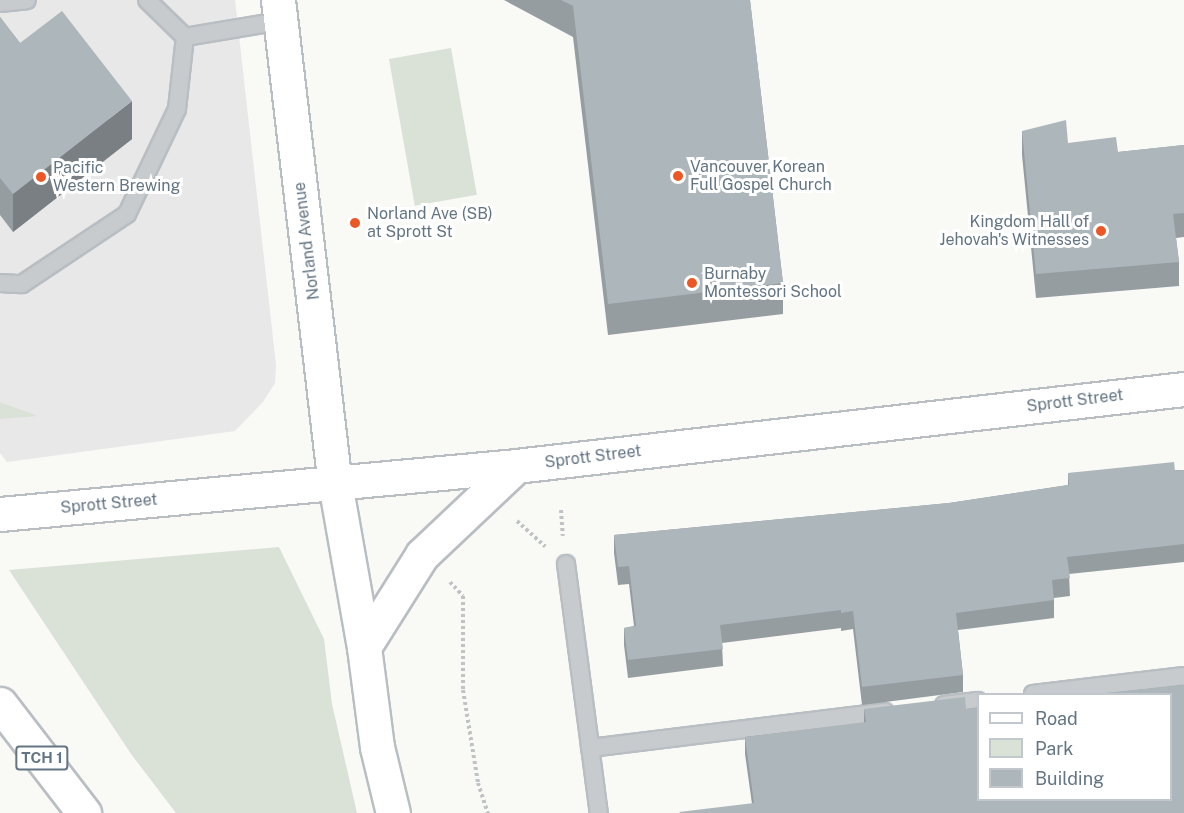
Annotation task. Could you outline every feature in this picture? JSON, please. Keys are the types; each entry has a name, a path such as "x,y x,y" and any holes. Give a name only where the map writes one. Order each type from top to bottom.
{"main road":[{"name":"Norland Avenue","path":"279,10 335,483 364,647 377,747 393,813"},
{"name":"Sprott Street","path":"0,514 516,466 1184,389"},
{"path":"364,647 422,555 516,466"},
{"name":"TCH 1","path":"0,704 84,813"}],"lane":[{"path":"0,3 27,0"},
{"path":"147,0 185,37"},
{"path":"185,37 279,10"},
{"path":"0,283 22,284 127,214 177,109 185,37"},
{"path":"566,564 599,813"},
{"path":"1041,693 1184,676"},
{"path":"932,707 977,701"},
{"path":"590,748 908,710"}],"path":[{"path":"517,521 566,564"},
{"path":"444,575 463,596 463,690 478,783 488,813"}],"shaded area":[{"path":"0,0 235,0 276,365 275,383 263,402 235,431 7,462 0,453"}],"green space":[{"path":"451,48 477,195 415,206 389,59"},
{"path":"0,402 37,416 0,419"},
{"path":"279,547 324,639 332,704 357,813 176,813 131,754 9,570"}],"building":[{"name":"Vancouver Korean Full Gospel Church","path":"561,0 750,0 783,283 608,304 573,6"},
{"name":"Pacific Western Brewing","path":"62,11 132,101 13,194 0,178 0,17 20,43"},
{"name":"Kingdom Hall of Jehovah's Witnesses","path":"1066,120 1068,143 1116,137 1118,152 1184,145 1184,213 1173,214 1179,262 1036,274 1022,131"},
{"path":"1174,462 1175,471 1184,470 1184,544 1067,557 1070,578 1052,580 1054,600 956,613 963,675 862,687 853,611 841,613 841,610 720,625 723,649 628,660 624,628 636,626 629,566 618,567 614,535 949,503 1069,485 1068,473"},
{"path":"1184,685 1184,813 679,812 754,803 745,737 866,722 864,709 965,697 966,709 977,707 977,801 1172,801 1172,693 1104,693"}],"place":[{"name":"Vancouver Korean Full Gospel Church","path":"678,176"},
{"name":"Pacific Western Brewing","path":"41,177"},
{"name":"Norland Ave (SB) at Sprott St","path":"355,223"},
{"name":"Kingdom Hall of Jehovah's Witnesses","path":"1101,231"},
{"name":"Burnaby Montessori School","path":"692,283"}]}
